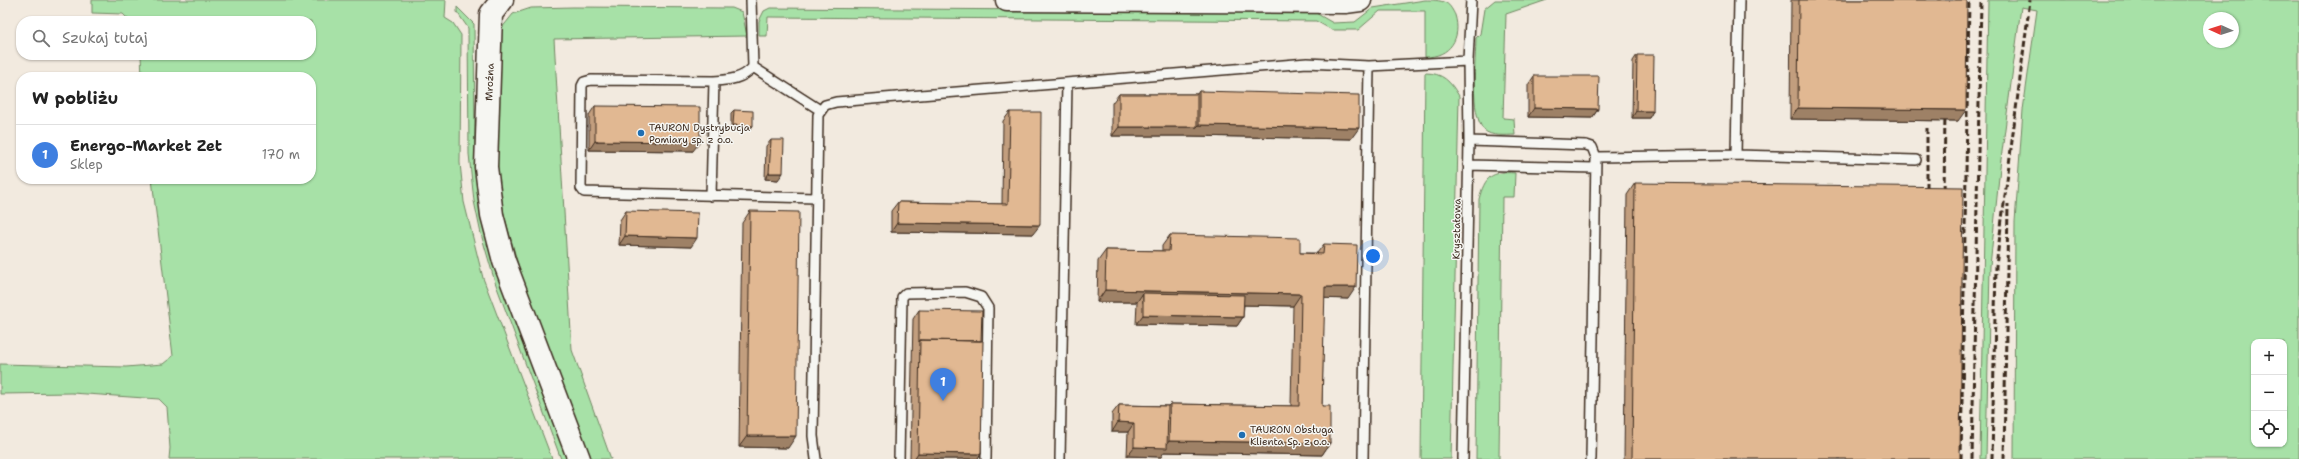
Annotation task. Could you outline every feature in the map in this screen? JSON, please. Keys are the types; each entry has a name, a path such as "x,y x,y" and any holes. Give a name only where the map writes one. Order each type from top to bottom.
{"main road":[{"name":"Mroźna","path":"502,0 491,14 486,167 492,215 504,261 579,459"},
{"path":"1007,0 1345,2 1360,0"}],"lane":[{"path":"751,0 753,67 747,74 731,80 714,82 591,80 584,82 582,86 581,179 584,192 816,198"},
{"name":"Kryształowa","path":"1463,459 1469,140 1468,61 1471,0"},
{"path":"1736,155 1739,0"},
{"path":"816,459 813,436 818,114 825,105 836,102 1307,64 1369,66 1468,61"},
{"path":"1363,459 1369,66"},
{"path":"753,67 820,110"},
{"path":"711,196 714,82"},
{"path":"1060,459 1067,83"},
{"path":"1469,140 1586,145 1592,147 1596,157 1591,459"},
{"path":"1596,157 1736,155 1916,160"},
{"path":"1468,165 1595,168"},
{"path":"899,459 902,297 906,293 964,292 981,297 988,308 986,459"}],"green space":[{"path":"92,0 446,0 445,18 453,23 461,35 460,163 464,202 483,278 552,459 169,459 170,448 167,407 159,399 72,393 0,394 0,364 126,367 163,364 173,356 153,184 316,184 316,72 142,72 141,60 316,60 316,16 125,16 123,14 92,13"},
{"path":"1425,0 1441,1 1449,5 1455,15 1457,31 1452,45 1447,50 1441,54 1425,57 1425,11 1380,11 1358,30 1332,30 1316,21 768,17 767,36 759,36 759,21 764,11 770,8 1314,12 1333,23 1355,22 1373,8"},
{"path":"1495,0 1547,0 1506,14 1503,118 1514,119 1515,135 1499,135 1487,132 1479,122 1476,112 1474,86 1476,38 1480,34 1484,9"},
{"path":"1988,0 2299,0 2299,459 2014,459 2015,222 2023,110 2037,10 2021,7 2000,167 1990,266 1986,459 1980,459"},
{"path":"457,7 474,24 475,141 478,183 567,459 561,459 495,282 481,234 474,201 469,154 468,28 457,12"},
{"path":"531,8 732,8 742,12 747,36 554,39 572,350 611,459 589,459 521,275 504,215 498,174 495,107 501,29 513,14"},
{"path":"1425,73 1437,74 1441,76 1449,82 1459,96 1451,459 1421,459"},
{"path":"1500,173 1515,173 1514,197 1502,197 1499,459 1476,459 1479,199 1484,185 1490,177"}],"building":[{"path":"1799,0 1967,0 1966,110 1798,108"},
{"path":"1637,55 1654,55 1653,111 1636,111"},
{"path":"1534,76 1599,76 1598,109 1534,108"},
{"path":"1199,91 1359,95 1359,128 1199,125"},
{"path":"1119,94 1197,94 1197,127 1119,127"},
{"name":"TAURON Dystrybucja Pomiary sp. z o.o.","path":"595,106 700,107 700,142 595,141"},
{"path":"734,110 753,111 753,126 733,125"},
{"path":"1010,112 1041,112 1040,225 897,223 898,202 1008,204"},
{"path":"771,140 784,140 783,173 769,173"},
{"path":"1635,183 1963,187 1960,459 1632,459"},
{"path":"626,211 698,213 697,238 625,236"},
{"path":"750,211 799,212 796,436 747,436"},
{"path":"1170,235 1300,238 1300,253 1323,254 1324,244 1357,245 1356,287 1325,287 1322,406 1330,406 1330,443 1169,441 1170,404 1299,406 1301,294 1105,290 1106,250 1169,251"},
{"path":"1143,293 1244,295 1243,317 1143,315"},
{"path":"919,310 982,311 981,341 920,340 919,342"},
{"path":"920,340 983,341 981,454 918,453"},
{"path":"1119,405 1168,406 1167,448 1134,447 1134,423 1118,422"}],"railway":[{"path":"1961,459 1969,0"},
{"path":"1972,459 1981,0"},
{"path":"1992,459 1996,266 2030,0"},
{"path":"1944,199 1945,109"},
{"path":"1927,127 1927,197"},
{"path":"2004,459 2008,204"}],"place":[{"name":"TAURON Dystrybucja Pomiary sp. z o.o.","path":"641,133"},
{"name":"Energo-Market Zet","path":"943,401"},
{"name":"TAURON Obsługa Klienta Sp. z o.o.","path":"1242,435"}]}
